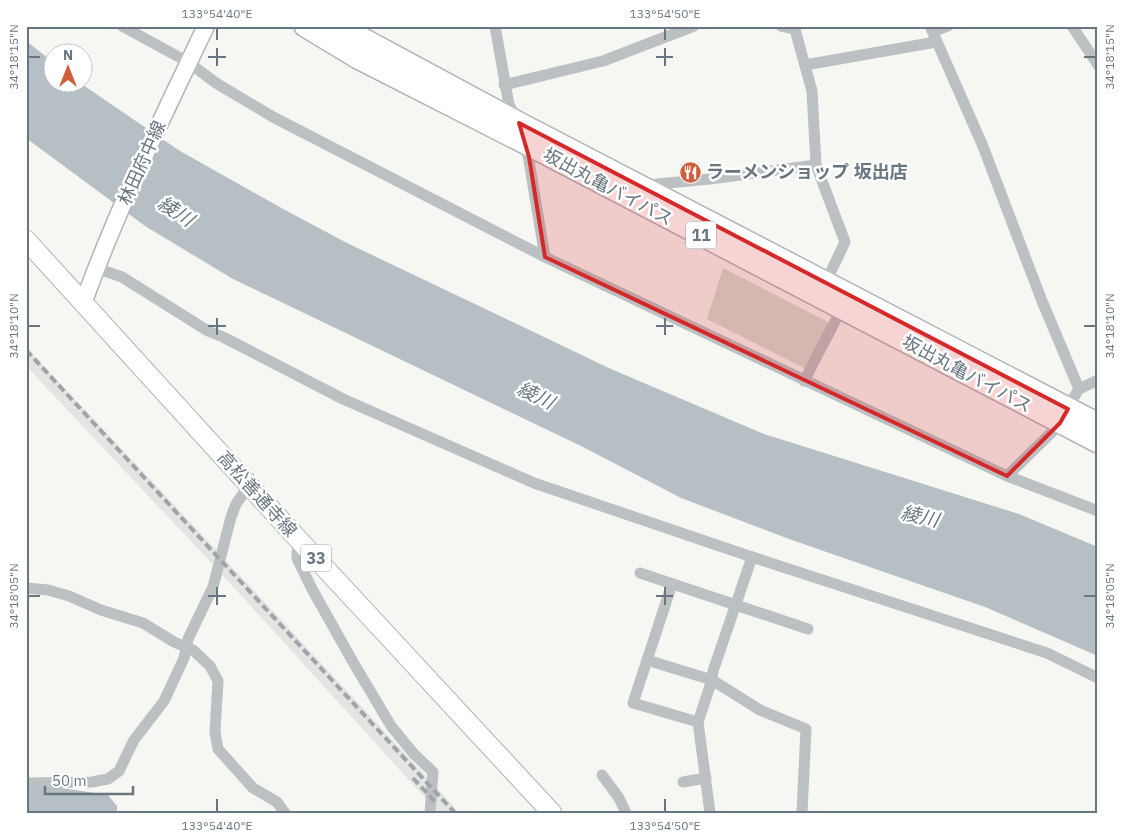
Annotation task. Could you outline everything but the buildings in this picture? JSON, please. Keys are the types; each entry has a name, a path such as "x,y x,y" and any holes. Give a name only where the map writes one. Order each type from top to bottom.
{"highway":[{"name":"坂出丸亀バイパス","path":"305,26 358,58 527,144 822,289 842,308 1064,416 1098,424"},
{"name":"坂出丸亀バイパス","path":"339,26 822,289 1064,416 1098,442"}],"main road":[{"name":"林田府中線","path":"84,301 98,261 205,27"},
{"name":"高松善通寺線","path":"26,240 84,301 298,539 552,813"}],"street":[{"path":"122,26 273,117 545,257 1007,476 1098,511"},
{"path":"495,26 508,105 519,123 527,144 545,257"},
{"path":"504,85 603,61 694,26"},
{"path":"781,26 795,27 812,91 816,165 845,242 822,289"},
{"path":"805,65 933,33 948,26"},
{"path":"1072,26 1098,65"},
{"path":"933,33 982,144 1042,301 1079,389"},
{"path":"657,184 816,165"},
{"path":"98,261 208,331 343,399 534,483 752,557 1047,653 1098,678"},
{"path":"804,381 842,308"},
{"path":"1007,476 1054,430 1079,389 1098,380"},
{"path":"26,783 92,782 108,779 119,772 134,740 164,701 184,658 188,639 212,588 236,504 252,488"},
{"path":"298,539 297,558 353,662 391,726 414,754 433,772 430,813"},
{"path":"710,813 698,722 712,680 713,671 752,557"},
{"path":"640,573 808,629"},
{"path":"672,584 633,703 698,722"},
{"path":"26,588 55,592 101,610 143,623 174,642 193,650 210,666 218,681 215,732 218,749 253,788 277,802 285,813"},
{"path":"647,660 712,680 760,710 806,729 802,813"},
{"path":"602,775 627,805"},
{"path":"683,782 706,778"}],"highlighted area":[{"path":"519,123 1068,409 1060,423 1007,476 545,257 529,157"}],"shaded area":[{"path":"723,268 830,323 806,369 707,319"},
{"path":"26,347 460,813 439,813 218,570 26,366"}],"water":[{"name":"綾川","path":"26,41 42,53 42,92 92,91 180,151 285,210 347,243 611,369 764,434 1019,514 1098,547 1098,656 985,607 789,539 681,498 583,447 233,279 145,226 26,138"},
{"path":"55,787 108,795 117,806 117,812 26,813 26,788"}],"railway":[{"path":"26,350 455,813"},
{"path":"413,778 437,804"}],"place":[{"name":"ラーメンショップ 坂出店","path":"690,172"}]}
